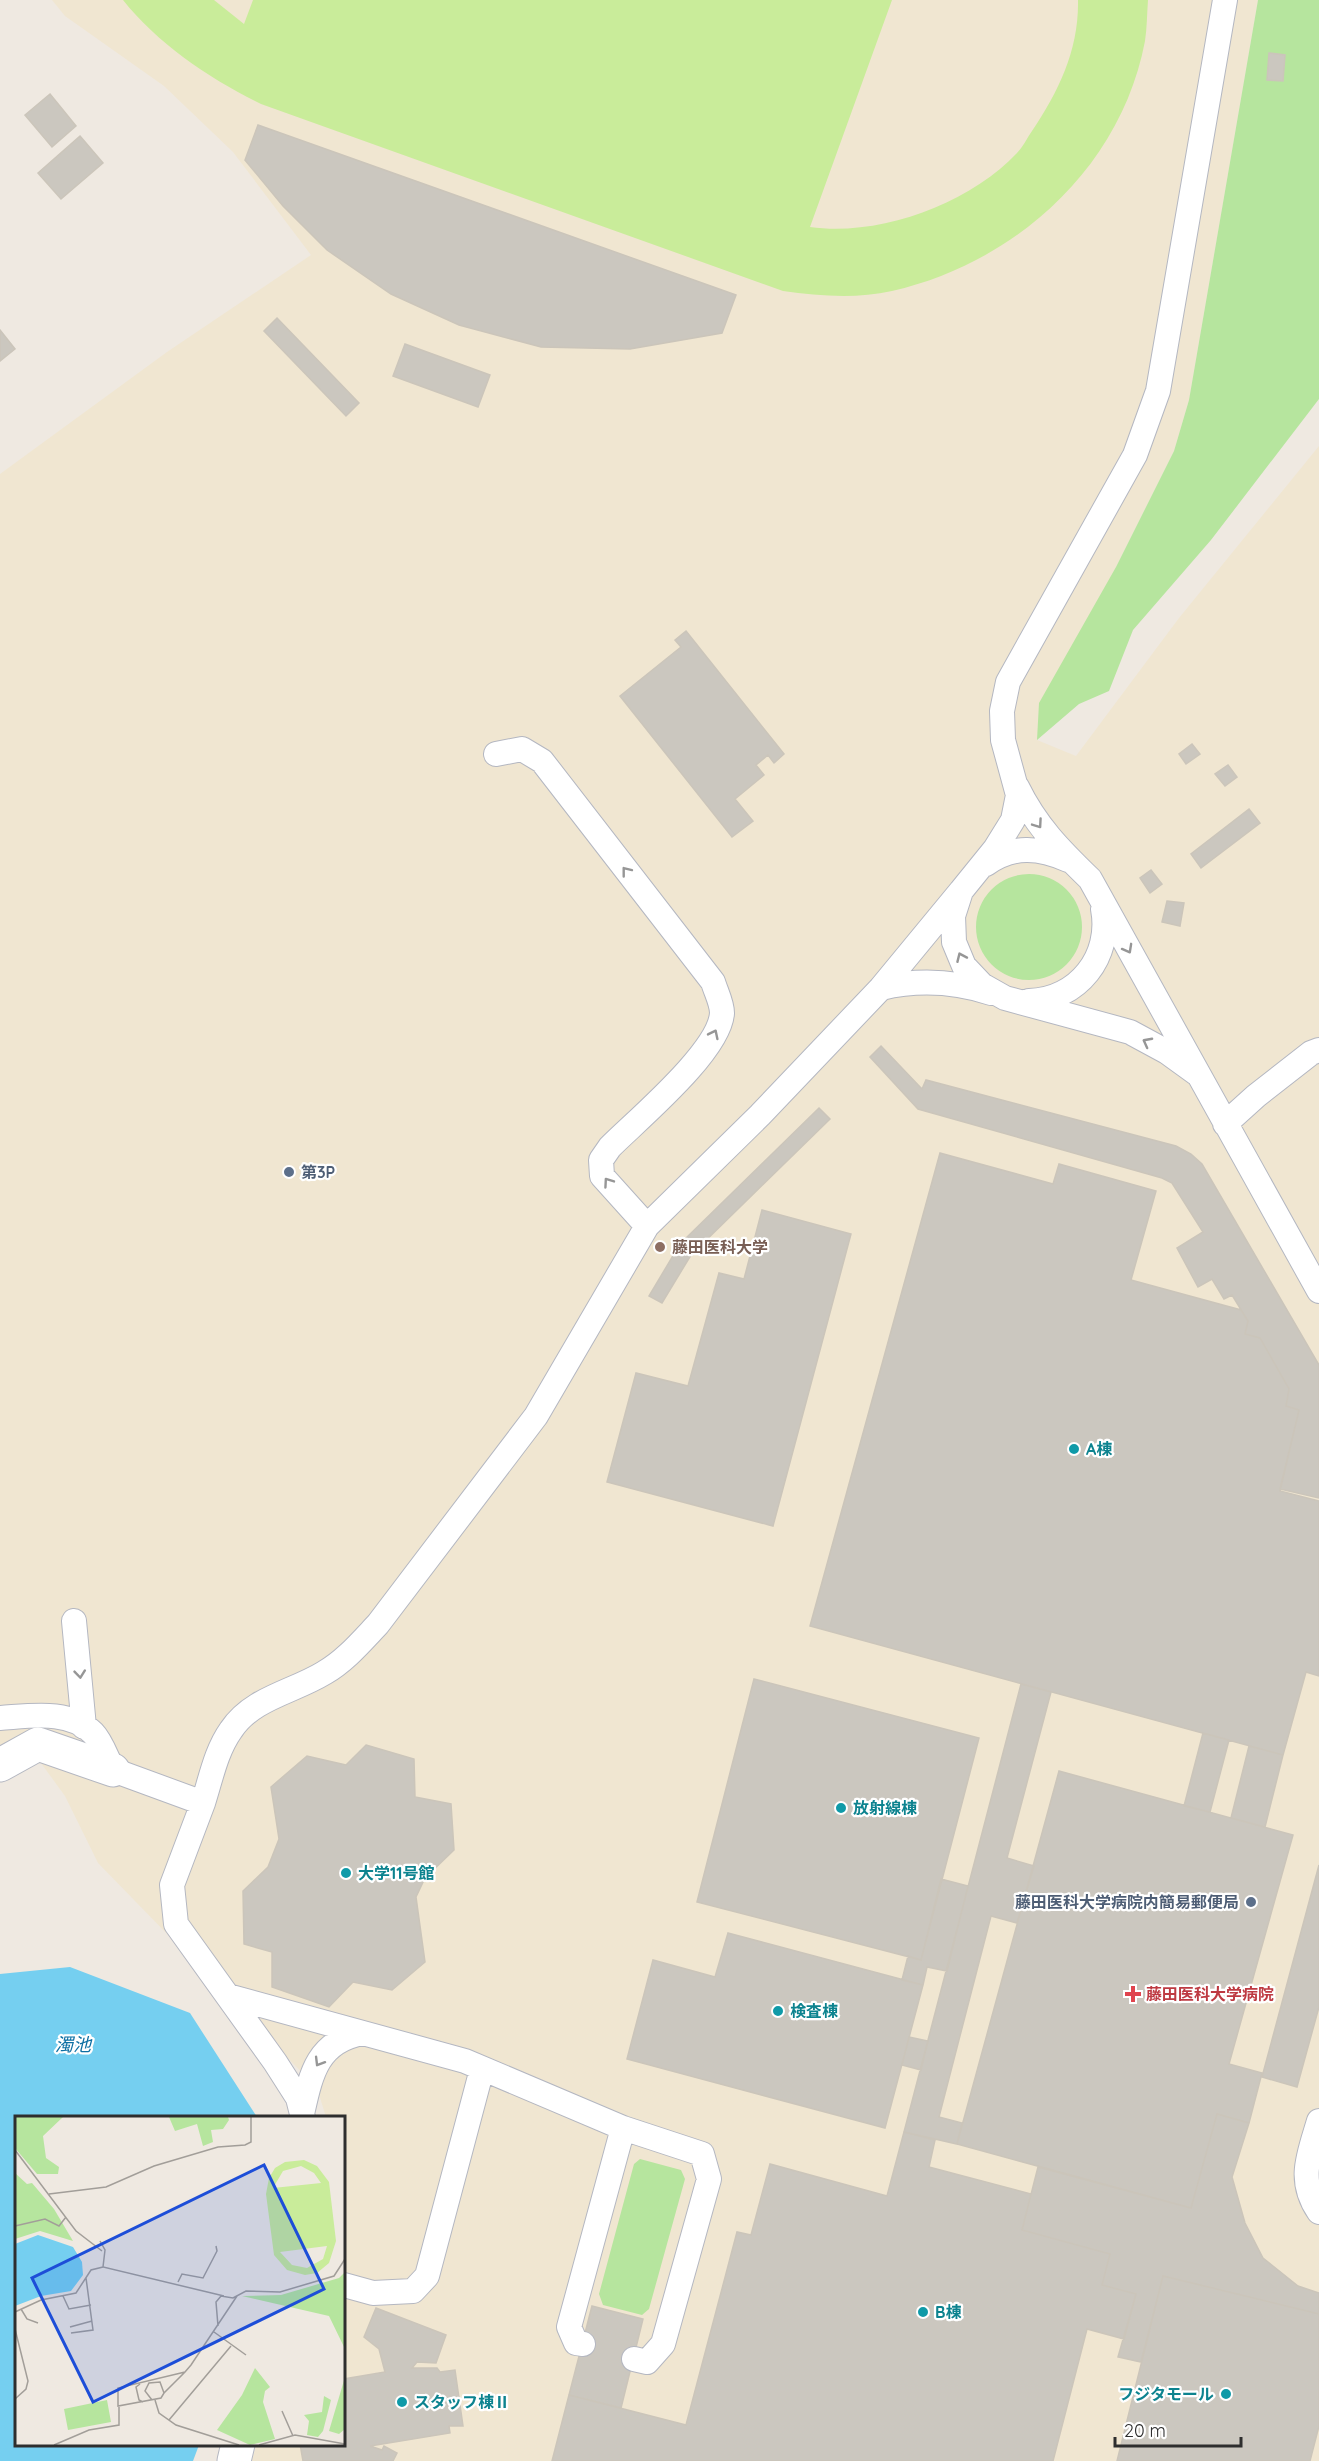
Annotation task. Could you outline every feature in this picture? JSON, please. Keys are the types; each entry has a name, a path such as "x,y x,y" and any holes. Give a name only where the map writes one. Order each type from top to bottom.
{"street":[{"path":"0,1765 38,1744 113,1770"},
{"path":"234,2461 238,2446"}],"lane":[{"path":"303,2116 298,2098 176,1924 172,1886 203,1803 219,1751 231,1730 244,1714 257,1704 325,1673 353,1651 378,1624 536,1416 646,1226 760,1114 881,988 995,849 1013,820 1018,795 1003,740 1002,711 1008,682 1135,455 1158,391 1225,0"},
{"path":"496,754 522,749 542,761 713,982 719,999 722,1013 718,1028 708,1046 684,1074 610,1147 601,1160 602,1176 646,1226"},
{"path":"1014,779 1028,808 1046,836 1090,879 1319,1291"},
{"path":"976,870 997,856 1023,849 1048,851 1072,861"},
{"path":"961,891 953,916 954,942 964,966 982,985 1014,999 1042,1001 1076,986 1089,973 1098,957 1104,939 1106,921 1102,902 1090,879"},
{"path":"881,988 902,982 940,981 973,987 1130,1032 1167,1052 1196,1073"},
{"path":"1225,1125 1256,1096 1311,1053 1319,1050"},
{"path":"74,1621 84,1727"},
{"path":"0,1718 35,1715 71,1718 94,1734 113,1770 203,1803"},
{"path":"228,1996 465,2061 623,2128 702,2154 709,2179 663,2344 647,2362 634,2359"},
{"path":"303,2116 312,2074 327,2049 346,2036 362,2033"},
{"path":"345,2285 373,2293 413,2291 428,2276 482,2069"},
{"path":"1319,2121 1305,2182 1319,2212"},
{"path":"582,2344 576,2343 569,2327 623,2128"}],"shaded area":[{"name":"藤田医科大学","path":"52,0 1258,0 1189,400 1174,451 1116,567 1037,740 1076,756 1179,618 1319,446 1319,2461 252,2461 256,2446 345,2446 345,2116 326,2116 317,2088 98,1863 65,1796 22,1737 0,1747 0,474 167,352 311,255 233,152 164,86 65,16"}],"green space":[{"path":"123,0 214,0 244,24 253,0 892,0 810,227 837,229 865,227 921,213 949,201 997,171 1021,148 1059,85 1075,36 1078,0 1148,0 1145,41 1132,87 1113,130 1087,169 1056,203 1020,233 980,258 937,277 878,294 837,296 783,291 261,104 204,72 186,59 152,31"},
{"path":"1258,0 1319,0 1319,399 1211,540 1133,630 1109,691 1079,704 1037,740 1039,703 1116,567 1174,451 1189,400"},
{"path":"1029,874 1049,878 1067,889 1078,907 1082,927 1078,947 1067,965 1049,976 1029,980 1009,976 991,965 980,947 976,927 980,907 991,889 1009,878"},
{"path":"640,2159 681,2170 685,2179 649,2309 642,2315 603,2305 599,2294 634,2164"}],"water":[{"name":"濁池","path":"70,1967 190,2013 256,2116 15,2116 15,2446 199,2446 193,2461 0,2461 0,1974"}],"building":[{"path":"1269,53 1285,55 1283,81 1267,80"},
{"path":"50,94 76,126 52,147 25,115"},
{"path":"258,125 736,295 722,333 630,349 541,347 459,325 391,294 327,250 283,206 245,160"},
{"path":"80,136 103,163 61,199 38,173"},
{"path":"277,318 359,403 346,416 264,331"},
{"path":"0,330 15,349 0,361"},
{"path":"405,344 490,375 478,407 393,376"},
{"path":"686,631 784,754 774,763 768,755 756,765 764,775 735,799 753,821 732,837 620,696 681,647 675,640"},
{"path":"1192,744 1200,754 1186,764 1179,754"},
{"path":"1228,765 1237,777 1225,786 1215,774"},
{"path":"1249,809 1260,823 1201,868 1191,854"},
{"path":"1151,870 1162,884 1150,893 1140,878"},
{"path":"1167,901 1184,903 1180,926 1162,922"},
{"path":"881,1046 922,1089 926,1080 1176,1146 1191,1154 1202,1164 1319,1365 1319,1498 1280,1489 1299,1410 1286,1406 1289,1389 1260,1338 1245,1334 1248,1321 1232,1295 1224,1299 1212,1279 1198,1287 1177,1248 1203,1232 1172,1183 1162,1178 918,1109 870,1057"},
{"path":"819,1108 830,1119 691,1255 662,1303 649,1296 680,1244"},
{"name":"A棟","path":"940,1153 1053,1184 1059,1164 1156,1191 1131,1280 1241,1310 1248,1321 1245,1334 1260,1338 1289,1389 1286,1406 1299,1410 1280,1491 1319,1501 1319,1676 1306,1672 1283,1755 810,1626"},
{"path":"762,1210 851,1234 773,1526 607,1482 636,1373 688,1386 719,1273 744,1279"},
{"name":"放射線棟","path":"754,1679 979,1738 921,1960 697,1902"},
{"path":"1021,1684 1051,1692 1007,1858 1034,1866 1017,1923 991,1916 939,2117 962,2123 957,2144 904,2132"},
{"path":"1203,1733 1229,1740 1210,1812 1184,1806"},
{"name":"大学11号館","path":"366,1745 414,1759 415,1797 451,1804 454,1850 425,1878 416,1897 425,1962 392,1990 353,1982 329,2007 272,1987 272,1952 244,1944 243,1891 268,1867 279,1839 271,1787 307,1756 346,1765"},
{"path":"1249,1746 1283,1755 1265,1827 1231,1818"},
{"path":"1059,1771 1293,1835 1229,2064 1262,2073 1249,2123 1217,2114 1191,2208 957,2144"},
{"path":"1319,1865 1319,2007 1297,2087 1262,2077"},
{"path":"941,1879 968,1886 947,1971 927,1967 923,1985 902,1980 908,1956 921,1960"},
{"name":"検査棟","path":"728,1933 923,1985 885,2128 627,2059 653,1960 715,1977"},
{"path":"909,2037 928,2041 921,2070 902,2065"},
{"path":"1217,2114 1249,2123 1232,2177 1245,2223 1263,2258 1298,2286 1319,2293 1319,2314 1163,2276 1141,2362 1118,2357 1136,2294 1102,2285 1110,2254 1022,2230 1038,2167 1191,2208"},
{"name":"B棟","path":"904,2132 935,2140 929,2167 1031,2194 1022,2230 1110,2254 1102,2285 1136,2294 1124,2339 1087,2329 1053,2461 552,2461 569,2395 686,2425 737,2232 751,2235 770,2164 887,2196"},
{"name":"フジタモール","path":"1163,2276 1319,2314 1319,2426 1310,2461 1117,2461"},
{"path":"592,2306 643,2319 621,2408 569,2395"},
{"name":"スタッフ棟Ⅱ","path":"376,2308 446,2335 436,2363 417,2362 412,2368 437,2368 440,2372 455,2370 463,2426 449,2426 450,2433 370,2446 382,2450 384,2446 397,2453 393,2461 303,2461 300,2446 345,2446 345,2379 385,2372 379,2349 364,2337"}],"place":[{"name":"第3P","path":"289,1172"},
{"name":"藤田医科大学","path":"660,1247"},
{"name":"A棟","path":"1074,1449"},
{"name":"放射線棟","path":"841,1808"},
{"name":"大学11号館","path":"346,1873"},
{"name":"藤田医科大学病院内簡易郵便局","path":"1251,1902"},
{"name":"藤田医科大学病院","path":"1133,1994"},
{"name":"検査棟","path":"778,2011"},
{"name":"B棟","path":"923,2312"},
{"name":"フジタモール","path":"1226,2394"},
{"name":"スタッフ棟Ⅱ","path":"402,2402"}]}
